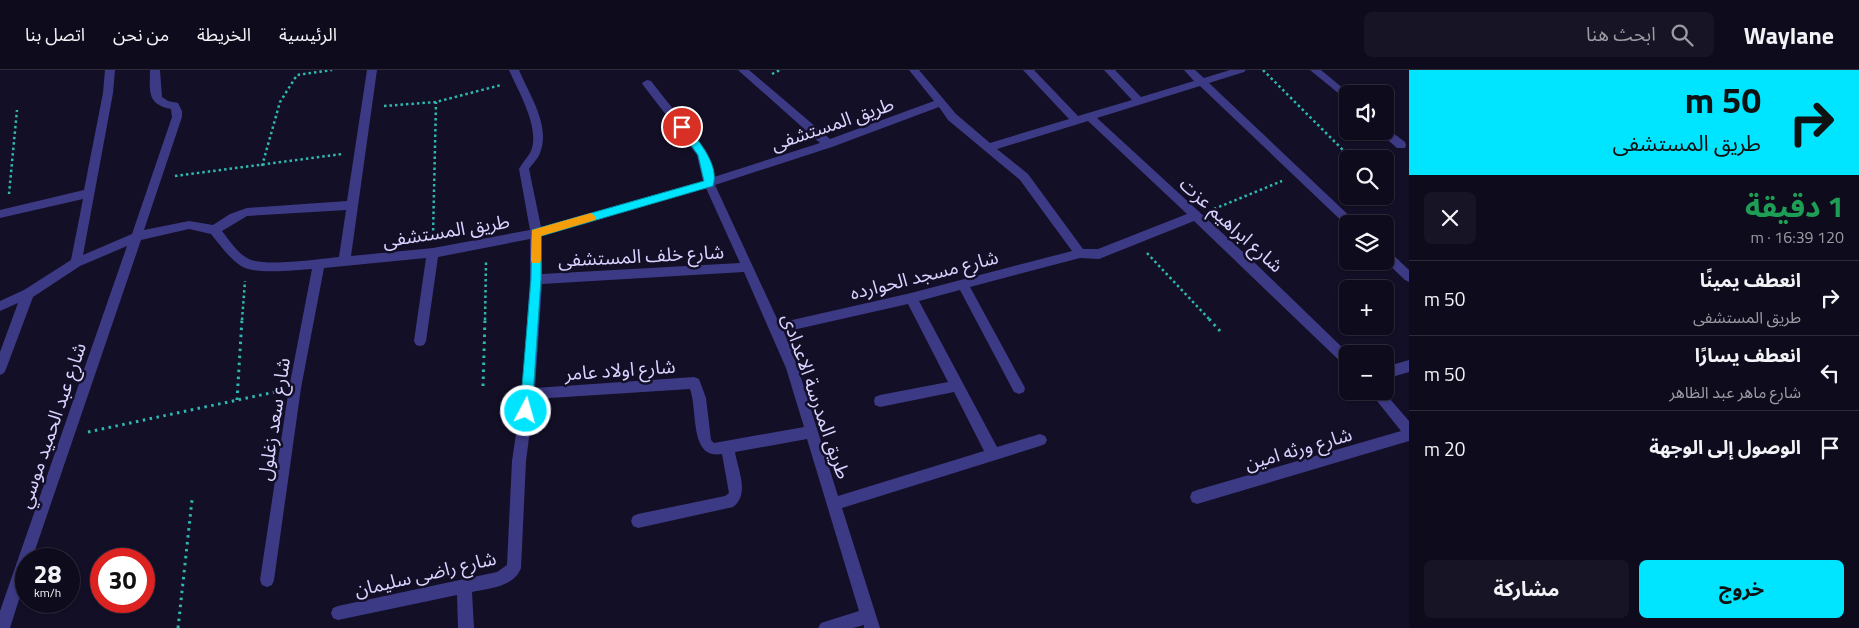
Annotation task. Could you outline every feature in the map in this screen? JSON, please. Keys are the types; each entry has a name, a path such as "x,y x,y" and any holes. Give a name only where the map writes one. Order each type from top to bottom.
{"street":[{"path":"76,263 108,93 110,70"},
{"name":"شارع عبد الحميد موسي","path":"2,628 66,437 138,236 178,111 174,106 158,102 156,97 155,70"},
{"path":"344,261 372,70"},
{"path":"743,70 828,144"},
{"path":"914,70 940,103 960,124 1024,177 1080,253"},
{"path":"1028,70 1076,120"},
{"path":"1109,70 1139,101"},
{"path":"1189,70 1342,215"},
{"path":"990,147 1241,70"},
{"path":"1316,70 1339,90"},
{"name":"شارع راضى سليمان","path":"338,613 498,578 507,575 514,568 519,461 528,394 536,279 536,233 524,169 527,160 535,153 538,139 532,110 516,75"},
{"name":"طريق المدرسة الاعدادى","path":"647,83 702,154 707,168 709,183 776,329 792,368 871,622"},
{"name":"طريق المستشفى","path":"246,264 279,267 433,253 536,233 709,183 828,144 940,103"},
{"name":"شارع ابراهيم عزت","path":"1089,116 1194,216 1292,305 1339,352"},
{"path":"1394,139 1401,145"},
{"path":"4,213 89,193"},
{"path":"215,230 235,215 247,212 352,205"},
{"name":"شارع مسجد الحوارده","path":"776,329 963,285 1080,253 1099,254 1136,241 1194,216"},
{"path":"0,306 28,294 76,263 138,236 188,225 215,230 232,251 246,264"},
{"path":"420,341 433,253"},
{"name":"شارع سعد زغلول","path":"268,580 295,388 320,263"},
{"path":"1394,263 1409,277"},
{"name":"شارع خلف المستشفى","path":"536,279 748,267"},
{"path":"963,285 1019,388"},
{"path":"0,369 28,294"},
{"path":"911,298 993,454"},
{"path":"1394,370 1409,366"},
{"name":"شارع اولاد عامر","path":"528,394 694,383 700,398 705,442 708,447 714,449 812,432"},
{"path":"880,401 957,386"},
{"path":"1383,400 1409,431"},
{"name":"شارع ورثه امين","path":"1197,497 1409,435"},
{"path":"834,504 1040,440"},
{"path":"638,521 728,502 735,498 736,491 727,447"},
{"path":"464,586 466,628"},
{"path":"826,628 871,622"}],"path":[{"path":"262,166 280,102 298,75 332,70"},
{"path":"1263,70 1343,150"},
{"path":"366,107 436,102 516,75"},
{"path":"433,253 436,102"},
{"path":"4,213 17,110"},
{"path":"157,178 262,166 360,151"},
{"path":"1194,216 1299,174"},
{"path":"1136,241 1220,331"},
{"path":"483,386 486,244"},
{"path":"237,400 246,264"},
{"path":"66,437 295,388"},
{"path":"178,628 192,500"}],"slow traffic":[{"path":"536,260 536,233 591,217"}],"route":[{"path":"526,411 536,279 536,233 709,183 707,168 702,154 682,127"}]}
